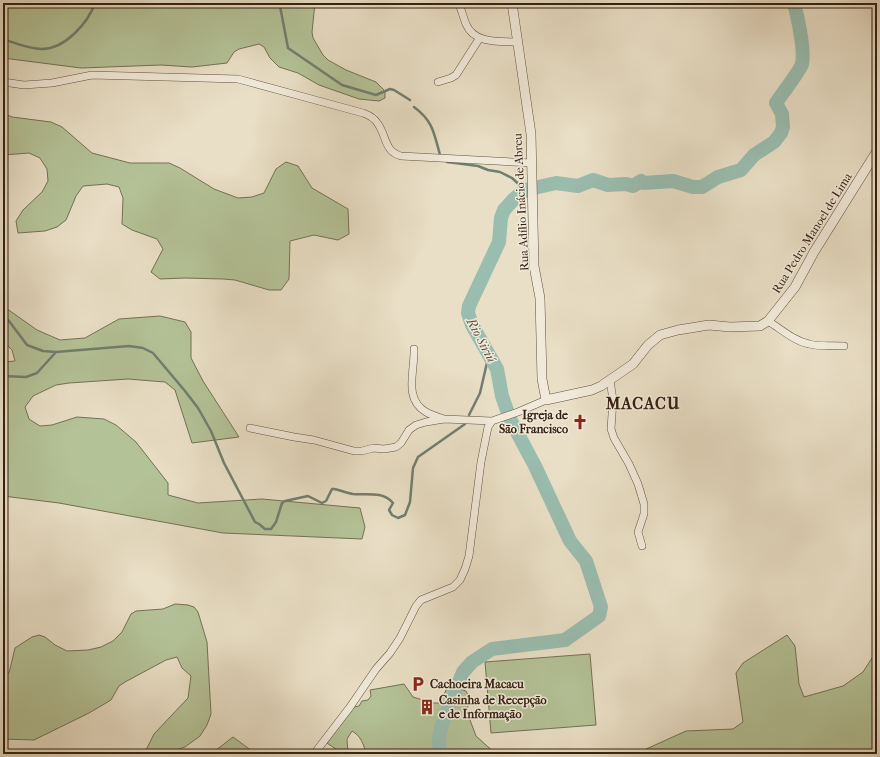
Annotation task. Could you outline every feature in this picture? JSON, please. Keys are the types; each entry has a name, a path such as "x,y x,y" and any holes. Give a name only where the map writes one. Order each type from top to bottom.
{"street":[{"path":"458,3 469,31 479,39 517,42"},
{"name":"Rua Adílio Inácio de Abreu","path":"512,3 530,134 534,266 540,298 542,379 546,400"},
{"path":"438,82 456,75 479,39"},
{"path":"3,82 24,84 52,83 92,75 238,79 370,116 378,124 389,149 394,154 532,163"},
{"name":"Rua Pedro Manoel de Lima","path":"768,321 796,287 814,252 877,151"},
{"path":"250,428 314,440 354,451 396,447 401,443 409,430 416,425 444,419 492,421 546,400 592,390 633,364 648,345 660,336 678,330 709,325 730,327 760,326 768,321 804,343 844,346"},
{"path":"414,349 413,398 426,412 444,419"},
{"path":"610,380 613,400 612,428 614,438 635,477 644,504 644,514 638,532 642,546"},
{"path":"314,754 350,707 376,669 390,653 400,638 416,606 421,600 453,587 460,580 469,556 485,438 488,427 492,421"}],"green space":[{"path":"3,3 315,3 312,32 313,38 323,55 328,60 346,70 376,82 385,91 385,98 379,101 359,99 319,85 298,73 279,67 270,58 264,47 259,44 239,49 234,52 227,63 192,67 161,65 81,68 3,58"},
{"path":"3,113 12,117 51,122 62,127 92,153 130,163 169,163 214,189 238,198 252,197 264,193 276,169 286,162 298,166 312,188 348,209 349,234 338,240 314,235 290,241 289,279 281,290 269,290 235,280 185,278 160,279 151,272 163,249 157,239 132,230 122,224 123,198 119,187 107,184 83,186 76,196 66,220 57,227 45,231 18,233 16,221 23,210 42,192 48,181 47,169 40,158 29,153 3,155"},
{"path":"3,306 37,330 60,340 85,338 119,319 160,316 185,322 191,332 191,358 203,381 239,437 192,443 175,390 165,382 128,379 56,385 33,396 25,407 29,419 40,426 52,425 77,417 104,419 116,425 136,442 168,483 168,495 198,503 262,499 360,508 365,527 362,539 223,533 59,503 3,496 3,362 15,361 12,350 3,341"},
{"path":"175,604 194,607 198,612 207,642 211,714 207,725 200,736 185,747 166,754 144,754 154,734 188,698 191,676 182,668 177,657 166,660 125,682 119,686 111,700 89,713 34,740 3,739 3,679 9,673 15,648 32,637 39,635 45,637 55,645 67,651 88,650 101,647 113,641 122,632 131,614 136,611 163,609"},
{"path":"787,635 795,646 799,684 804,697 843,686 863,672 877,650 877,754 641,754 644,750 686,731 733,729 743,722 736,673 743,663"},
{"path":"590,654 596,725 491,733 485,662"},
{"path":"404,684 413,697 426,701 423,709 429,711 433,703 440,703 448,686 466,691 469,697 467,712 476,736 496,754 366,754 362,741 358,735 352,731 347,739 348,754 343,754 327,743 354,707 359,706 362,701 368,700 371,696 370,690"},
{"path":"233,737 256,754 211,754"}],"waterway":[{"path":"3,39 22,46 37,49 51,48 59,45 74,34 81,26 92,11 95,3"},
{"path":"277,3 280,6 288,48 342,85 376,95 390,89 410,100"},
{"name":"Rio Siriú","path":"440,754 439,738 442,724 463,672 472,662 492,649 565,640 599,616 601,607 586,561 570,541 535,466 510,419 502,396 497,369 472,325 468,313 469,306 499,242 501,218 504,210 525,190 556,183 578,186 593,180 608,185 626,184 633,186 641,181 643,183 673,181 693,187 702,187 718,177 741,170 754,155 774,142 781,133 783,127 782,114 776,103 801,67 803,57 801,34 794,3"},
{"path":"414,107 425,117 432,128 440,155"},
{"path":"447,162 478,166 488,170 500,172 512,178 525,190"},
{"path":"3,316 9,321 27,345 43,351 56,352 129,346 143,348 153,353 198,408 211,431 224,463 255,522 265,529 271,529 276,522 282,503 285,501 308,496 322,503 326,501 332,489 353,494 379,495 389,499 393,503 389,510 392,515 398,518 405,515 410,502 413,468 418,457 465,424"},
{"path":"3,376 26,377 37,373 56,352"},
{"path":"469,415 480,393 489,354"}],"place":[{"name":"Igreja de São Francisco","path":"580,422"},
{"name":"Cachoeira Macacu","path":"418,684"},
{"name":"Casinha de Recepção e de Informação","path":"427,707"}],"district":[{"name":"MACACU","path":"643,403"}]}
